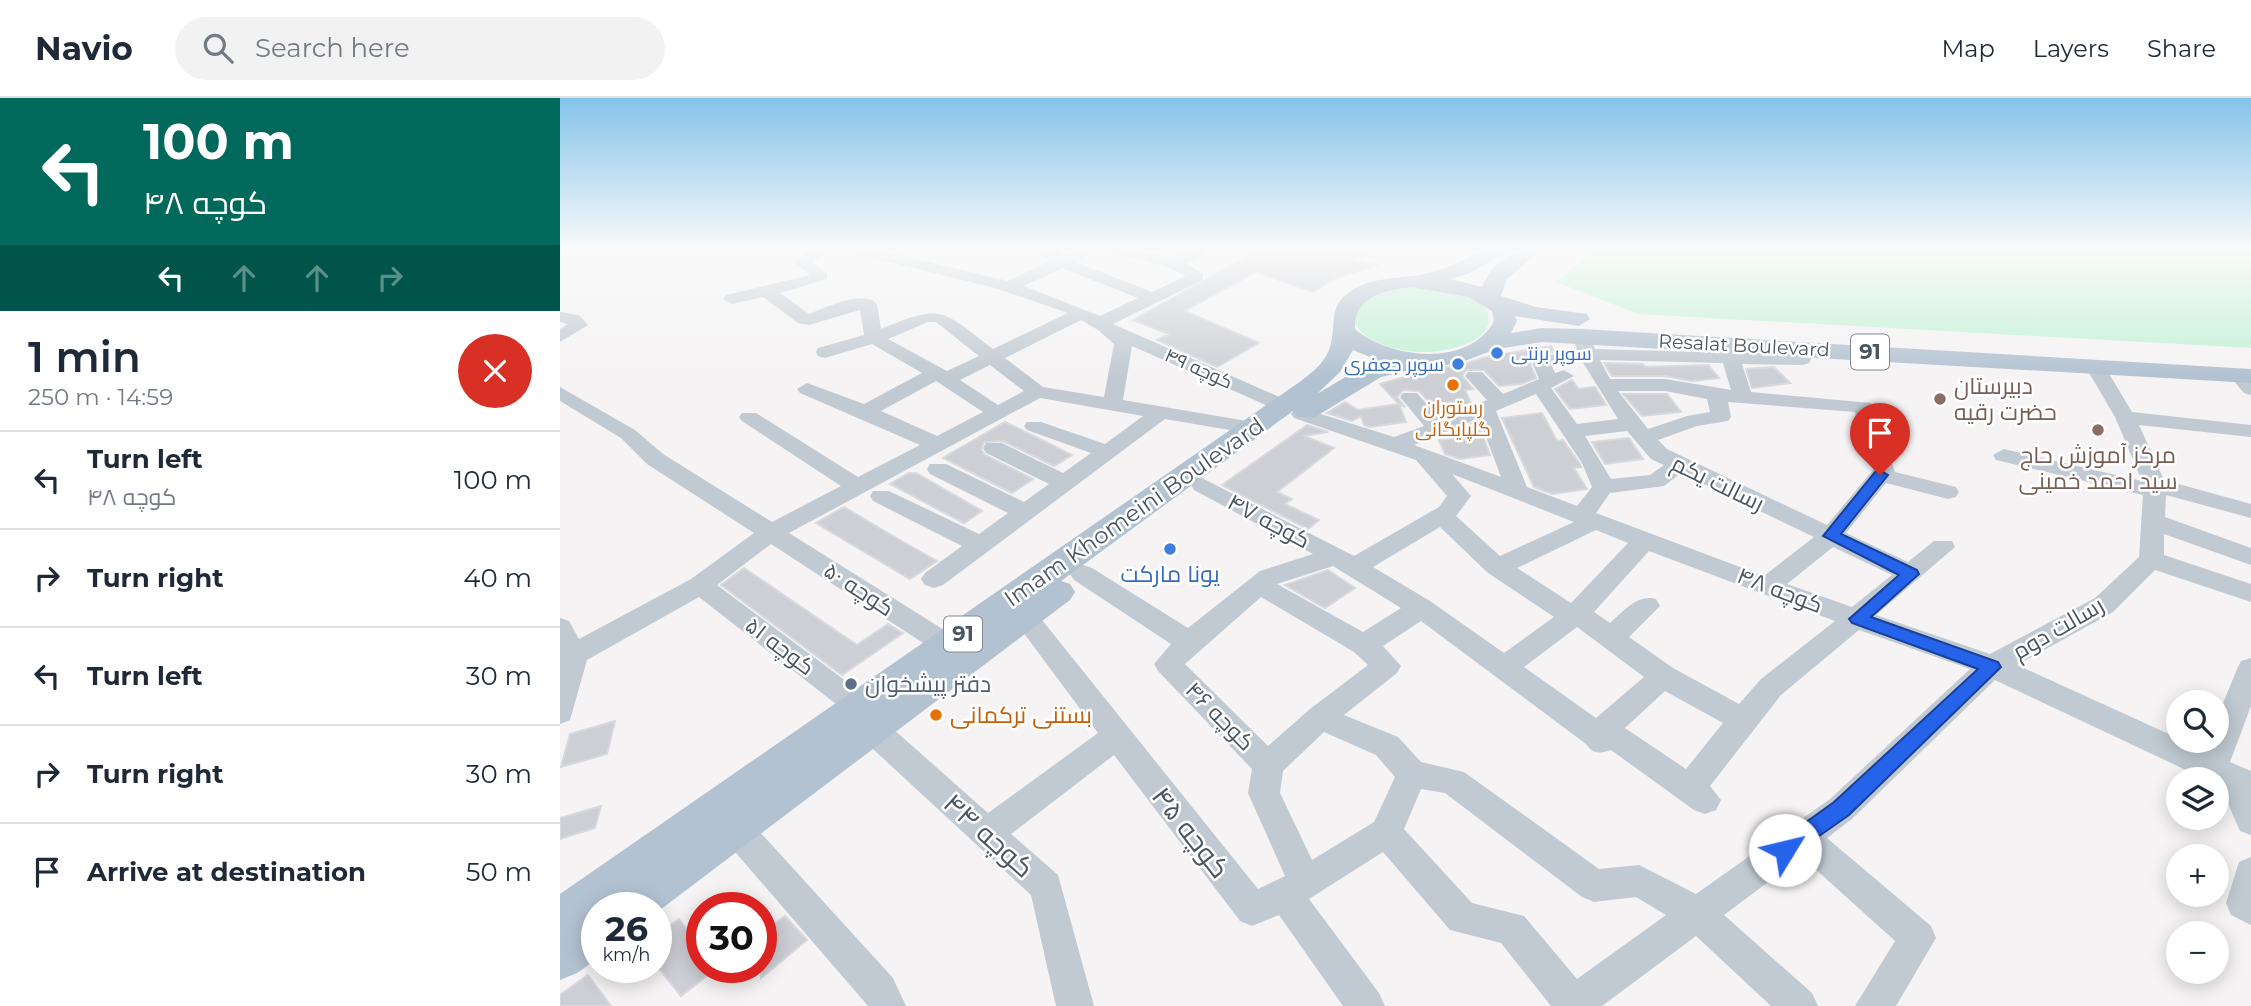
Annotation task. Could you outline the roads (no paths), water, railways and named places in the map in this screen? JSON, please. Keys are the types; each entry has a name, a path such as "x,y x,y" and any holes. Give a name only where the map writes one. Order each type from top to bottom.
{"main road":[{"name":"91","path":"1364,292 1343,308 1344,331 1373,352 1422,360 1458,355 1489,344"},
{"name":"91","path":"1471,292 1492,302"},
{"path":"1489,344 1500,333 1504,321 1501,310 1492,302 1491,292"},
{"name":"Resalat Boulevard","path":"1492,302 1536,314 1629,323 2248,375"},
{"name":"Imam Khomeini Boulevard","path":"560,921 866,718 1025,617 1202,485 1292,410 1331,367 1345,343 1344,331"},
{"name":"Resalat Boulevard","path":"1489,344 1542,335 1586,351 2095,366 2248,375"},
{"name":"Imam Khomeini Boulevard","path":"649,892 736,829 947,645 1253,428 1324,397 1373,371 1422,360"},
{"path":"560,957 581,942"}],"street":[{"path":"732,299 766,292"},
{"path":"768,292 809,320 853,305 868,304 874,338"},
{"name":"کوچه ۴۹","path":"1023,292 1082,313 1292,410"},
{"path":"1139,292 1153,298"},
{"path":"1113,403 1123,343 1108,327 1165,292"},
{"path":"865,411 990,357 1082,313"},
{"path":"825,352 935,316 1037,392 1253,428"},
{"path":"560,317 579,322 579,325 560,337"},
{"path":"874,338 941,376 997,413"},
{"path":"1394,444 1545,384 1586,351 1801,359"},
{"name":"رسالت یکم","path":"1586,351 1605,385 1638,431 1659,454 1677,465 1911,574"},
{"path":"1731,358 1742,397"},
{"path":"2095,366 2125,417 2155,488 2151,560 2251,593"},
{"path":"1475,376 1492,405 1518,492"},
{"path":"1497,567 1589,519 1603,487 1593,463 1571,431 1545,384"},
{"path":"1605,385 1665,385 1716,395 1864,407 1884,471 1831,536 1767,587"},
{"path":"807,389 865,411 938,445"},
{"path":"567,660 700,586 772,533 1037,392"},
{"name":"کوچه ۵۰","path":"560,393 628,434 655,459 947,645"},
{"path":"1571,431 1638,431 1721,417 1716,395"},
{"path":"1410,397 1437,428"},
{"name":"کوچه ۴۸","path":"1292,410 1394,444 1767,587 1992,667 2233,776"},
{"path":"934,579 1162,412"},
{"path":"748,417 857,487"},
{"path":"2125,417 2251,431"},
{"path":"1034,426 1108,452"},
{"path":"994,448 1065,483"},
{"path":"1083,574 1189,642 1269,577 1345,562 1441,515 1460,496 1420,454"},
{"path":"2004,455 2251,511"},
{"path":"1603,487 1656,481 1677,465"},
{"path":"938,469 1025,512"},
{"path":"1880,475 1948,492"},
{"name":"کوچه ۴۷","path":"1202,485 1345,562 1421,608 1505,667 1597,735 1601,741 1614,736 1697,795 1743,720"},
{"path":"881,496 980,545"},
{"path":"1441,515 1497,567 1612,637 1663,676 1743,720 1772,687 1943,547"},
{"path":"2153,521 2251,557"},
{"path":"1505,667 1575,614 1645,540"},
{"name":"رسالت دوم","path":"1573,1005 1841,809 1992,667 2104,605 2151,560"},
{"path":"1259,585 1364,645 1421,608"},
{"name":"کوچه ۵۱","path":"700,586 866,718"},
{"path":"1612,637 1647,606"},
{"name":"کوچه ۴۵","path":"1025,617 1252,909 1295,889"},
{"path":"560,628 567,660 560,712"},
{"name":"کوچه ۴۶","path":"1189,642 1168,664 1268,765 1320,717 1387,666 1364,645"},
{"path":"2251,668 2233,776 2251,821"},
{"path":"1597,735 1663,676"},
{"path":"1320,717 1387,746 1412,774 1453,781 1594,886 1639,881 1697,914 1799,1006"},
{"name":"کوچه ۴۴","path":"866,718 1046,886 1075,1006"},
{"path":"987,833 1117,736"},
{"path":"1268,765 1264,793 1295,889 1366,1006"},
{"path":"1295,889 1386,832 1412,774"},
{"path":"736,829 880,991 887,1006"},
{"path":"1386,832 1462,918 1511,928 1573,1005"},
{"path":"1803,837 1918,938 1874,1006"},
{"path":"2251,873 2243,903 2251,908"}],"place":[{"name":"سوپر برنتی","path":"1497,353"},
{"name":"سوپر جعفری","path":"1458,364"},
{"name":"رستوران گلپایگانی","path":"1453,385"},
{"name":"دبیرستان حضرت رقیه","path":"1940,399"},
{"name":"مرکز آموزش حاج سید احمد خمینی","path":"2098,430"},
{"name":"یونا مارکت","path":"1170,549"},
{"name":"دفتر پیشخوان","path":"851,684"},
{"name":"بستنی ترکمانی","path":"936,715"}]}
